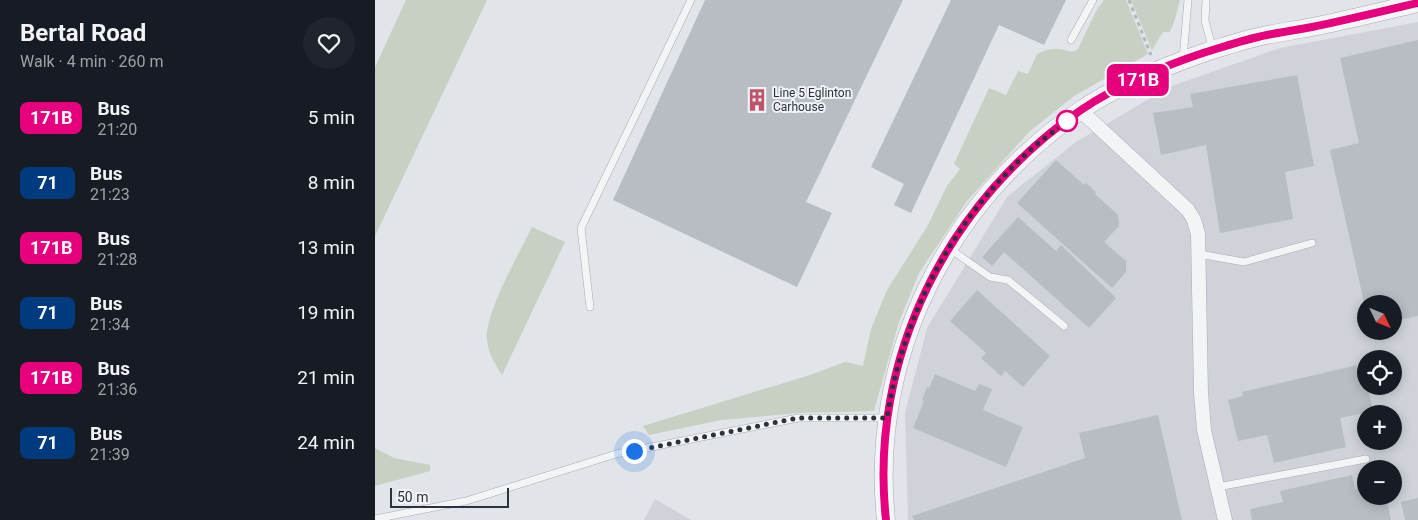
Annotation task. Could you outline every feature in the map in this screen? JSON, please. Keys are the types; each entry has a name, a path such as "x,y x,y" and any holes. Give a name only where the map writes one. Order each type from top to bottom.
{"street":[{"path":"886,520 887,418 898,368 909,332 926,290 948,248 973,211 1020,160 1081,110 1124,86 1183,61 1264,35 1309,28 1418,4"},
{"path":"1081,110 1188,210 1194,220 1198,234 1199,254 1201,393 1204,430 1225,520"}],"lane":[{"path":"590,307 581,228 691,0"},
{"path":"1071,40 1093,0"},
{"path":"1183,61 1188,0"},
{"path":"1206,0 1205,21 1213,50"},
{"path":"1199,254 1245,262 1312,243"},
{"path":"948,248 990,277 1008,280 1064,326"},
{"path":"375,519 466,501 616,454 798,418 887,418"},
{"path":"1217,487 1366,459"}],"path":[{"path":"1129,0 1151,55"}],"shaded area":[{"path":"406,0 487,0 375,236 375,67"},
{"path":"1104,0 1126,0 1148,54 1074,96 1029,132 967,201 919,273 899,322 874,411 800,413 721,420 649,435 643,426 810,375 845,362 863,366 871,329 887,290 927,227 947,186 960,169 954,164 989,88 1006,95 1018,71 1028,74 1037,54 1053,49 1070,52 1078,49 1096,11"},
{"path":"1131,0 1180,0 1170,32 1163,32 1152,50"},
{"path":"1418,22 1418,520 908,520 905,413 927,328 1007,197 1076,142 1169,87 1280,48"},
{"path":"532,227 565,242 502,375 494,363 489,349 487,340 488,329 497,299"},
{"path":"375,448 394,458 430,465 430,471 375,486"},
{"path":"655,499 691,520 644,520"}],"building":[{"name":"Line 5 Eglinton Carhouse","path":"705,0 903,0 806,202 832,213 797,287 613,200"},
{"path":"951,0 1066,0 1044,45 999,25 911,213 894,205 904,184 871,167"},
{"path":"1418,40 1418,316 1403,319 1403,295 1362,295 1330,150 1359,143 1340,58"},
{"path":"1297,75 1314,166 1285,172 1293,219 1220,233 1206,145 1161,155 1153,113 1193,107 1190,94"},
{"path":"1056,160 1084,185 1086,183 1118,215 1119,226 1104,242 1126,261 1126,272 1112,288 1017,203"},
{"path":"1018,217 1056,251 1061,245 1116,298 1089,328 1004,252 992,266 982,257"},
{"path":"977,290 1050,356 1023,387 1005,371 1001,376 981,358 986,353 950,321"},
{"path":"1357,365 1357,395 1369,395 1372,405 1357,405 1357,414 1340,418 1346,447 1274,463 1267,435 1238,441 1228,400 1243,396 1242,392"},
{"path":"935,374 975,391 979,384 992,389 983,410 1023,427 1006,467 913,428 924,401 922,400 927,387 929,388"},
{"path":"1158,415 1182,520 914,520 912,516 1085,458 1079,433"},
{"path":"1352,475 1355,489 1357,488 1357,505 1388,505 1391,520 1252,520 1250,509 1283,502 1280,491"},
{"path":"1418,498 1418,520 1405,520 1402,502"}],"bus line":[{"name":"171B","path":"886,520 887,418 903,349 916,314 942,259 973,211 1027,153 1081,110 1097,100 1124,86 1206,52 1264,35 1309,28 1418,3"}],"place":[{"name":"Line 5 Eglinton Carhouse","path":"757,100"}],"route":[{"path":"634,451 798,418 887,418 898,368 909,332 926,290 948,248 973,211 988,193 1027,153 1067,121"}]}
